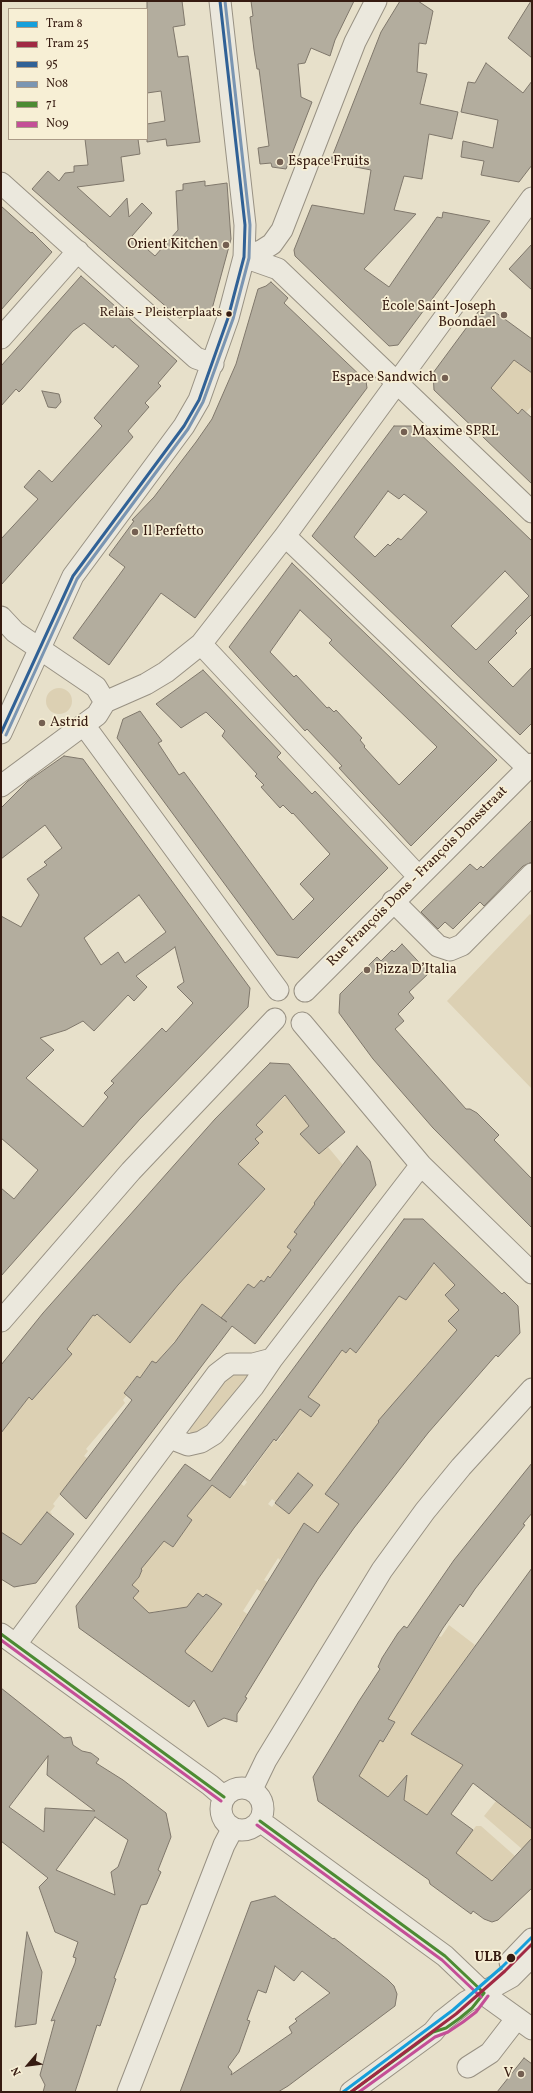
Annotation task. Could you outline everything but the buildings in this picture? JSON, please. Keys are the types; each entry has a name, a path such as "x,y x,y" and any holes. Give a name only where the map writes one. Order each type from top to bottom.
{"street":[{"path":"1,733 73,576 184,426 199,400 213,364 244,257 245,225 220,1"},
{"path":"244,257 261,251 272,244 282,230 355,42 376,1"},
{"path":"1,183 196,358 213,364"},
{"path":"1,786 97,715 105,702 146,684 160,676 201,644 285,536 532,198"},
{"path":"1,338 78,251"},
{"path":"244,257 278,269 532,512"},
{"path":"285,536 530,766"},
{"path":"1,617 15,632 96,687 105,702"},
{"path":"201,644 418,876"},
{"path":"84,725 278,990"},
{"name":"Rue François Dons - François Donsstraat","path":"305,991 418,876 530,766"},
{"path":"393,901 438,946 450,950 462,945 532,874"},
{"path":"288,985 294,985 305,991 311,1002 311,1008 306,1019 302,1023 296,1026 285,1026 275,1019 270,1010 270,1004 271,998 278,990 288,985"},
{"path":"1,1321 131,1171 275,1019"},
{"path":"302,1023 421,1165 532,1273"},
{"path":"170,1438 188,1444 201,1442 214,1434 253,1387 272,1359 421,1165"},
{"path":"224,1797 210,1785 8,1639 170,1438 217,1374 230,1364 253,1364 272,1359"},
{"path":"252,1789 266,1760 382,1570 425,1511 456,1473 532,1389"},
{"path":"246,1787 252,1789 259,1795 263,1803 264,1813 260,1821 248,1830 233,1828 226,1823 221,1814 221,1805 224,1797 234,1789 246,1787"},
{"path":"260,1821 445,1956 484,1993 525,2024 490,2052 468,2067"},
{"path":"128,2092 137,2065 224,1845 233,1828"},
{"path":"351,2092 432,2032 446,2028 472,2008 503,1968 532,1939"},
{"path":"484,1993 512,1977 532,1956"}],"shaded area":[{"path":"506,354 532,373 532,406 526,412 522,409 518,414 507,404 502,409 490,397 490,372 499,378 503,373"},
{"path":"59,688 68,692 72,701 68,710 59,714 50,710 46,701 50,692"},
{"path":"530,914 532,916 532,1089 447,1001"},
{"path":"291,1091 303,1106 297,1111 309,1126 300,1134 319,1154 328,1147 343,1165 314,1203 324,1210 304,1219 294,1231 297,1234 287,1247 293,1252 270,1278 268,1276 264,1282 261,1280 254,1288 248,1284 236,1299 227,1322 202,1304 188,1324 185,1349 175,1341 161,1357 165,1360 160,1367 152,1361 140,1378 137,1376 124,1392 127,1395 123,1400 125,1403 86,1449 88,1451 84,1456 88,1459 53,1504 55,1506 50,1512 52,1514 45,1525 39,1522 34,1529 20,1565 7,1536 1,1532 1,1433 29,1397 32,1400 41,1390 39,1388 44,1382 47,1384 72,1354 58,1341 97,1313 130,1343 175,1289 265,1190 229,1155 259,1143 255,1139 263,1132 256,1125"},
{"path":"427,1260 433,1266 435,1264 455,1285 445,1295 459,1310 448,1321 469,1327 445,1344 424,1367 426,1369 419,1378 416,1376 331,1485 342,1506 318,1533 304,1524 280,1560 278,1558 264,1580 267,1582 267,1589 275,1601 257,1589 243,1611 260,1623 242,1627 239,1626 230,1641 237,1646 220,1657 216,1666 219,1690 183,1657 186,1652 152,1627 164,1610 153,1612 153,1614 136,1610 140,1605 133,1598 139,1591 131,1584 139,1577 142,1570 139,1568 164,1541 173,1547 192,1520 187,1516 200,1500 210,1483 231,1498 241,1484 244,1486 247,1482 245,1480 274,1440 277,1442 283,1434 277,1429 292,1420 299,1408 320,1405 308,1397 338,1348 346,1353 350,1348 357,1353 368,1337 391,1289 406,1300 417,1286","holes":["298,1474 312,1484 289,1514 275,1503 272,1507 268,1504 272,1499 276,1502","222,1604 199,1634 183,1624"]},
{"path":"228,1374 248,1374 250,1376 210,1434 191,1434 189,1429"},
{"path":"449,1625 475,1645 412,1734 463,1765 436,1802 451,1813 440,1829 462,1845 476,1826 481,1826 515,1856 502,1869 508,1875 499,1891 478,1876 481,1872 472,1865 396,1818 400,1787 395,1788 381,1805 349,1782 364,1754 370,1757 380,1740 384,1742 395,1722 385,1717 391,1709 393,1711 402,1696 400,1695 417,1672 439,1636 441,1637"},
{"path":"496,1801 532,1829 532,1838 522,1849 484,1816"}],"tram line":[{"name":"8","path":"343,2092 453,2010 502,1967 532,1937"},
{"name":"25","path":"351,2092 456,2014 505,1971 532,1944"}],"transit line":[{"name":"95","path":"1,733 73,576 184,426 199,400 228,318 244,257 245,225 220,1"},
{"name":"N08","path":"6,735 77,579 188,429 203,402 233,319 249,258 250,225 225,1"},
{"name":"71","path":"1,1634 224,1797"},
{"name":"N09","path":"1,1640 221,1801"},
{"name":"71","path":"260,1821 445,1956 484,1993"},
{"name":"N09","path":"257,1825 442,1960 481,1997"},
{"name":"71","path":"351,2092 433,2032 446,2028 460,2018 472,2008 484,1993"},
{"name":"N09","path":"359,2092 435,2037 448,2032 463,2022 476,2012 488,1996"}],"place":[{"name":"Espace Fruits","path":"280,162"},
{"name":"Orient Kitchen","path":"226,245"},
{"name":"Relais - Pleisterplaats","path":"229,314"},
{"name":"École Saint-Joseph Boondael","path":"504,315"},
{"name":"Espace Sandwich","path":"445,378"},
{"name":"Maxime SPRL","path":"404,432"},
{"name":"Il Perfetto","path":"135,532"},
{"name":"Astrid","path":"42,723"},
{"name":"Pizza D’Italia","path":"367,970"},
{"name":"ULB","path":"511,1958"},
{"name":"V","path":"521,2074"}]}
